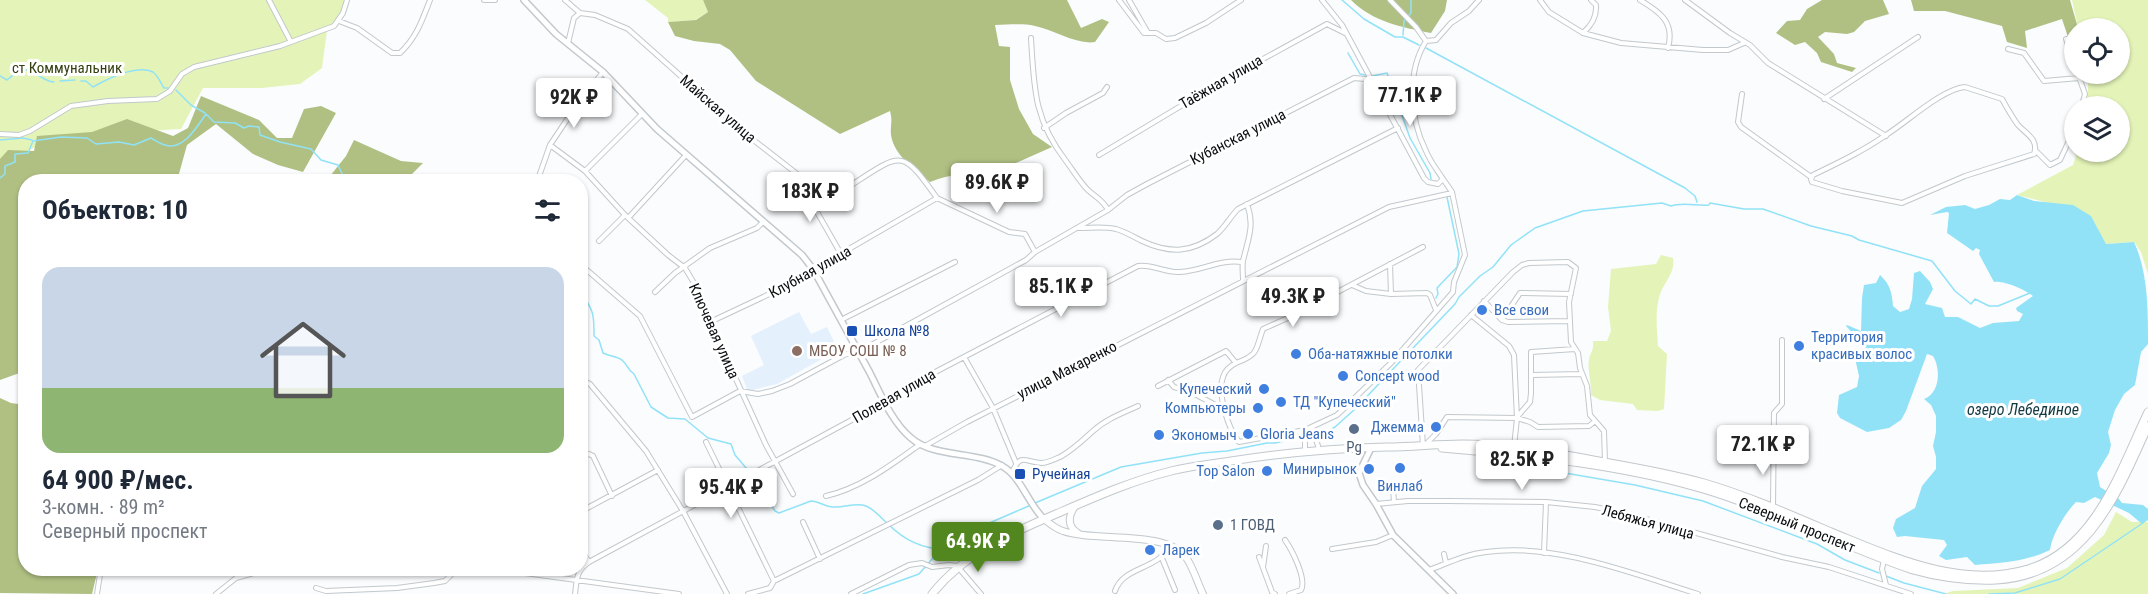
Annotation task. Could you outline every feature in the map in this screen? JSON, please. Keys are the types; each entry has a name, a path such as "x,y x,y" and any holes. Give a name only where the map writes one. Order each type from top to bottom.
{"main road":[{"path":"2113,490 2148,411"},
{"path":"2104,506 2148,426"},
{"name":"Северный проспект","path":"932,594 957,566 983,549 1044,519 1137,481 1170,471 1305,451 1459,444 1514,448 1716,487 1908,562 1939,571 1975,574 2016,572 2050,560 2077,538 2104,506"},
{"name":"Северный проспект","path":"1424,447 1516,454 1604,465"},
{"name":"Северный проспект","path":"1676,479 1750,505 1884,560 1926,574 1951,579 1996,580 2030,575 2052,565 2072,552 2090,533 2104,506"},
{"path":"1076,505 1070,513 1070,521 1074,531 1081,534"},
{"path":"1044,519 1063,531 1147,540 1169,545 1184,555 1203,594"}],"street":[{"path":"269,0 291,42"},
{"path":"0,134 19,135 30,131 71,106 108,101 157,99 170,91 182,74 194,67 291,42 334,26 339,21 347,0"},
{"path":"339,21 357,28 392,53 400,53 411,43 418,31 430,0"},
{"path":"484,0 495,0"},
{"path":"524,0 556,34 603,72 642,114 686,155 802,255 813,269 885,402 904,431 922,446 1002,465 1012,472 1034,510 1044,519"},
{"path":"566,0 580,13 574,18 568,43"},
{"path":"1119,0 1144,33 1156,33 1166,39 1175,38 1206,23 1241,0"},
{"path":"1129,0 1148,34"},
{"path":"1322,0 1342,25 1424,178 1428,182 1438,184 1443,179"},
{"path":"1390,0 1426,41"},
{"path":"1426,41 1436,40 1451,23 1469,11 1479,0"},
{"path":"1540,0 1549,12 1583,33 1621,44 1728,50 1745,43"},
{"path":"1583,33 1596,14 1596,5 1591,0"},
{"path":"1640,0 1663,15 1670,40 1668,48"},
{"path":"1685,0 1750,45 1768,63 1886,136"},
{"name":"Майская улица","path":"580,13 595,15 628,29 747,135 814,187 828,195"},
{"name":"Таёжная улица","path":"1099,155 1309,32 1327,24 1333,25 1346,34"},
{"path":"1824,99 1918,37"},
{"path":"1031,38 1036,100 1044,128 1065,161 1088,190 1102,200 1108,210"},
{"path":"1423,247 1263,330 1260,345 1255,352 1226,371 1221,380 1223,409 1233,436 1239,442 1309,432 1337,416 1453,292 1454,282 1465,255 1452,192 1423,144 1412,99 1416,66 1426,41"},
{"path":"2008,49 2024,53 2044,81 2064,78"},
{"path":"540,174 550,145 576,106 603,72"},
{"name":"Кубанская улица","path":"741,391 759,394 772,392 844,355 858,351 1026,260 1035,252 1108,210 1127,195 1147,184 1347,81 1360,77 1372,83"},
{"path":"1044,128 1102,93 1107,87"},
{"path":"1811,177 1886,136 1950,90 1965,87 2002,99 2019,126 2032,138 2036,151 2050,165 2060,160 2064,151"},
{"path":"1742,94 1738,122 1741,127 1811,177 1812,182 1902,203 1965,176 2031,155 2036,151"},
{"path":"585,171 642,114"},
{"path":"1076,228 1115,229 1157,248 1179,251 1196,246 1215,235 1225,226 1232,214 1247,204 1398,128"},
{"name":"Ключевая улица","path":"550,145 588,174"},
{"path":"599,241 627,216 686,155"},
{"path":"841,254 817,212 818,204 828,195 842,192 895,159 903,160 910,165 937,198 1009,232 1025,234 1035,252"},
{"name":"Ключевая улица","path":"588,174 627,216 685,268 697,288 741,391 793,494"},
{"name":"улица Макаренко","path":"826,496 869,479 922,446 993,408 1389,207 1452,192"},
{"name":"Клубная улица","path":"710,322 742,309 937,198"},
{"path":"1243,280 1242,262 1252,227 1247,204"},
{"path":"655,292 669,278 710,248 758,228 764,220"},
{"name":"Полевая улица","path":"589,562 885,402 920,380 1138,266 1148,264 1161,270 1180,272 1226,261 1242,262"},
{"path":"840,320 955,262"},
{"path":"1424,447 1418,370 1522,265 1562,262 1572,264 1576,268 1569,302 1571,342 1587,386 1590,416 1604,431 1604,465"},
{"path":"1390,264 1391,294"},
{"path":"588,271 639,316 692,417 741,391"},
{"path":"1351,285 1366,291 1391,294 1427,293 1437,311"},
{"path":"1502,320 1520,293 1572,294"},
{"path":"1484,301 1502,320 1508,322 1569,321"},
{"path":"1471,315 1501,339 1514,355 1517,418 1514,448"},
{"path":"1772,507 1774,413 1782,404 1782,340"},
{"path":"1517,418 1530,402 1532,393 1531,352 1575,349"},
{"path":"1158,386 1226,351 1236,363"},
{"path":"964,357 993,408 1016,463"},
{"path":"1531,375 1582,374"},
{"path":"1168,380 1174,387 1191,392 1223,409"},
{"path":"588,383 646,451 683,511 727,594"},
{"path":"1012,472 1016,463 1024,459 1042,464 1056,459 1077,446 1093,430 1108,420 1138,406"},
{"path":"1424,447 1447,417 1517,418 1538,427 1589,426 1594,422"},
{"path":"1309,432 1319,450"},
{"path":"1305,451 1309,432"},
{"path":"706,442 774,582"},
{"path":"1371,448 1361,466 1360,478 1393,535 1453,594"},
{"path":"588,454 593,456 612,496"},
{"path":"748,594 770,588 774,582 993,473 1002,465"},
{"path":"588,508 658,470"},
{"path":"1393,489 1394,502"},
{"path":"1544,553 1546,502"},
{"name":"Лебяжья улица","path":"1376,504 1546,502 1595,507 1782,557 1829,567 1911,594"},
{"path":"803,522 820,559"},
{"path":"1332,549 1376,542 1393,535"},
{"path":"1285,540 1304,582 1301,590 1289,594"},
{"path":"1115,591 1120,581 1127,576 1162,558 1169,545"},
{"path":"1263,568 1266,546"},
{"path":"1429,570 1484,552 1512,550 1544,553 1603,566 1698,594"},
{"path":"1444,554 1446,563"},
{"path":"1259,557 1272,592 1275,594"},
{"path":"1162,558 1175,590"},
{"path":"1884,560 1882,569 1886,585"},
{"path":"851,594 909,565 922,563 957,566 981,594"},
{"path":"97,594 100,576"},
{"path":"216,594 236,578 243,576"},
{"path":"316,588 326,591 397,588 445,581 450,576"},
{"path":"538,576 679,594"},
{"name":"Полевая улица","path":"575,594 577,576"}],"shaded area":[{"name":"МБОУ СОШ № 8","path":"799,312 811,334 827,327 838,350 777,384 748,391 742,376 764,365 751,336"}],"green space":[{"name":"ст Коммунальник","path":"0,0 349,0 339,22 327,31 322,68 300,84 262,88 203,88 181,129 58,136 15,157 0,175"},
{"path":"645,0 703,0 708,12 695,20 668,22 668,18"},
{"path":"703,0 1067,0 1081,28 1102,19 1109,22 1095,42 1073,39 1035,26 995,25 999,46 1010,47 1010,80 1019,109 1033,134 1052,147 1007,167 1009,179 997,187 957,175 930,182 906,162 896,150 891,135 890,111 840,134 756,81 730,50 720,44 675,36 668,22 696,20 708,12"},
{"path":"1351,0 1447,0 1445,11 1431,33 1378,19"},
{"path":"1822,0 1883,0 1889,14 1865,21 1854,32 1847,34 1825,32 1818,37 1834,54 1837,63 1856,68 1852,72 1821,62 1817,53 1805,42 1795,45 1776,33 1787,21 1800,20 1807,9"},
{"path":"1911,0 2070,0 2075,18 2064,18 2064,25 2062,19 2025,31 2027,48 2007,42 2002,26 1945,11 1914,11"},
{"path":"2072,0 2148,0 2148,274 2141,252 2134,242 2106,244 2052,204 2017,195 2073,165 2074,162 2130,162 2130,96 2088,96 2088,84 2130,84 2130,18 2076,18"},
{"path":"201,96 259,120 277,138 292,138 304,109 321,106 336,113 303,172 278,165 253,154 216,124 187,145 179,174 18,174 18,374 0,380 0,159 8,150 34,151 37,136 92,132 127,119 173,136 188,128"},
{"path":"354,140 401,161 423,163 412,174 332,174 346,156"},
{"path":"1661,255 1673,258 1671,274 1661,293 1657,310 1658,346 1667,354 1664,409 1637,410 1633,404 1600,400 1591,395 1589,357 1593,341 1607,341 1611,331 1608,307 1611,269 1656,264"},
{"path":"0,398 18,404 18,576 96,576 92,594 0,593"},
{"path":"2116,512 2132,522 2148,522 2148,594 1943,594 1953,591 2018,588 2067,568 2104,535"}],"water":[{"name":"озеро Лебединое","path":"2017,195 2034,201 2073,205 2091,216 2106,244 2134,242 2139,254 2145,278 2148,344 2141,352 2135,385 2124,394 2115,410 2108,432 2111,445 2109,453 2097,473 2100,487 2122,503 2143,505 2148,509 2148,520 2142,524 2129,513 2095,497 2084,503 2076,502 2063,518 2050,550 2004,563 1975,565 1967,557 1946,560 1939,556 1947,545 1944,540 1897,537 1893,528 1896,519 1915,508 1922,486 1936,469 1933,446 1936,416 1931,405 1924,399 1933,392 1938,380 1936,361 1933,356 1927,354 1901,420 1889,428 1867,432 1840,418 1837,413 1839,395 1857,387 1859,376 1854,354 1864,352 1866,348 1846,326 1861,331 1864,285 1876,283 1880,275 1890,289 1893,306 1900,312 1909,309 1914,273 1920,271 1933,289 1925,304 1942,308 1945,317 1958,317 1980,328 1993,323 2019,321 2023,314 2016,308 2033,296 2003,282 1994,282 1979,254 1980,250 1976,248 1973,251 1947,233 1949,213 1930,215 1946,207 1965,205 1975,209 2000,199 2010,200"}],"waterway":[{"path":"1342,0 1364,19 1395,37 1403,37 1419,45"},
{"path":"1403,35 1404,21 1411,13 1411,0"},
{"path":"1426,48 1685,188 1695,196 1697,202"},
{"path":"1348,53 1360,74 1365,75"},
{"path":"0,76 7,80 16,73 28,70 54,82"},
{"path":"81,81 86,81 93,87 131,71 146,70 153,72 164,88 168,88"},
{"path":"1372,76 1387,73 1410,138 1430,173 1431,179"},
{"path":"60,81 75,80"},
{"path":"176,90 191,105 205,113"},
{"path":"0,178 5,174 5,166 15,162 15,154 28,153 33,141 61,137 87,138 96,144 119,142 134,145 151,138 172,146 178,145 189,137 206,114 214,122 235,123 244,128 259,127 260,135 311,149 321,160 338,165 342,174"},
{"path":"0,140 23,138 32,140"},
{"path":"1436,298 1437,288 1457,267 1459,254 1447,197"},
{"path":"1035,503 1121,467 1275,443 1328,431 1354,410 1455,304 1459,297 1480,276 1493,267 1511,245 1535,228 1583,211 1662,203 1671,206 1709,205 1710,203 1744,209 1763,209 1811,226 1932,261 1955,291 1971,304 1975,299 1989,306 1998,306 2030,293"},
{"path":"588,304 593,318 594,336 599,340 603,353 621,359 625,363 634,374 651,407 668,418 685,419 708,438 731,444 735,455 753,476 775,511 779,513 811,501 833,507 862,505 872,509 894,530 908,539 923,546 948,549 987,524 1031,505"},
{"path":"1501,462 1635,485 1703,501 1817,544 1845,560 1879,573"},
{"path":"1989,594 2015,593 2060,579 2143,523"},
{"path":"863,594 919,574 940,550"},
{"path":"1886,576 1946,594"}],"place":[{"name":"Все свои","path":"1482,310"},
{"name":"Школа №8","path":"852,331"},
{"name":"Территория красивых волос","path":"1799,346"},
{"name":"МБОУ СОШ № 8","path":"797,351"},
{"name":"Оба-натяжные потолки","path":"1296,354"},
{"name":"Concept wood","path":"1343,376"},
{"name":"Купеческий","path":"1264,389"},
{"name":"ТД \"Купеческий\"","path":"1281,402"},
{"name":"Компьютеры","path":"1258,408"},
{"name":"Джемма","path":"1436,427"},
{"name":"Pg","path":"1354,429"},
{"name":"Gloria Jeans","path":"1248,434"},
{"name":"Экономыч","path":"1159,435"},
{"name":"Винлаб","path":"1400,468"},
{"name":"Минирынок","path":"1369,469"},
{"name":"Top Salon","path":"1267,471"},
{"name":"Ручейная","path":"1020,474"},
{"name":"1 ГОВД","path":"1218,525"},
{"name":"Ларек","path":"1150,550"}]}
